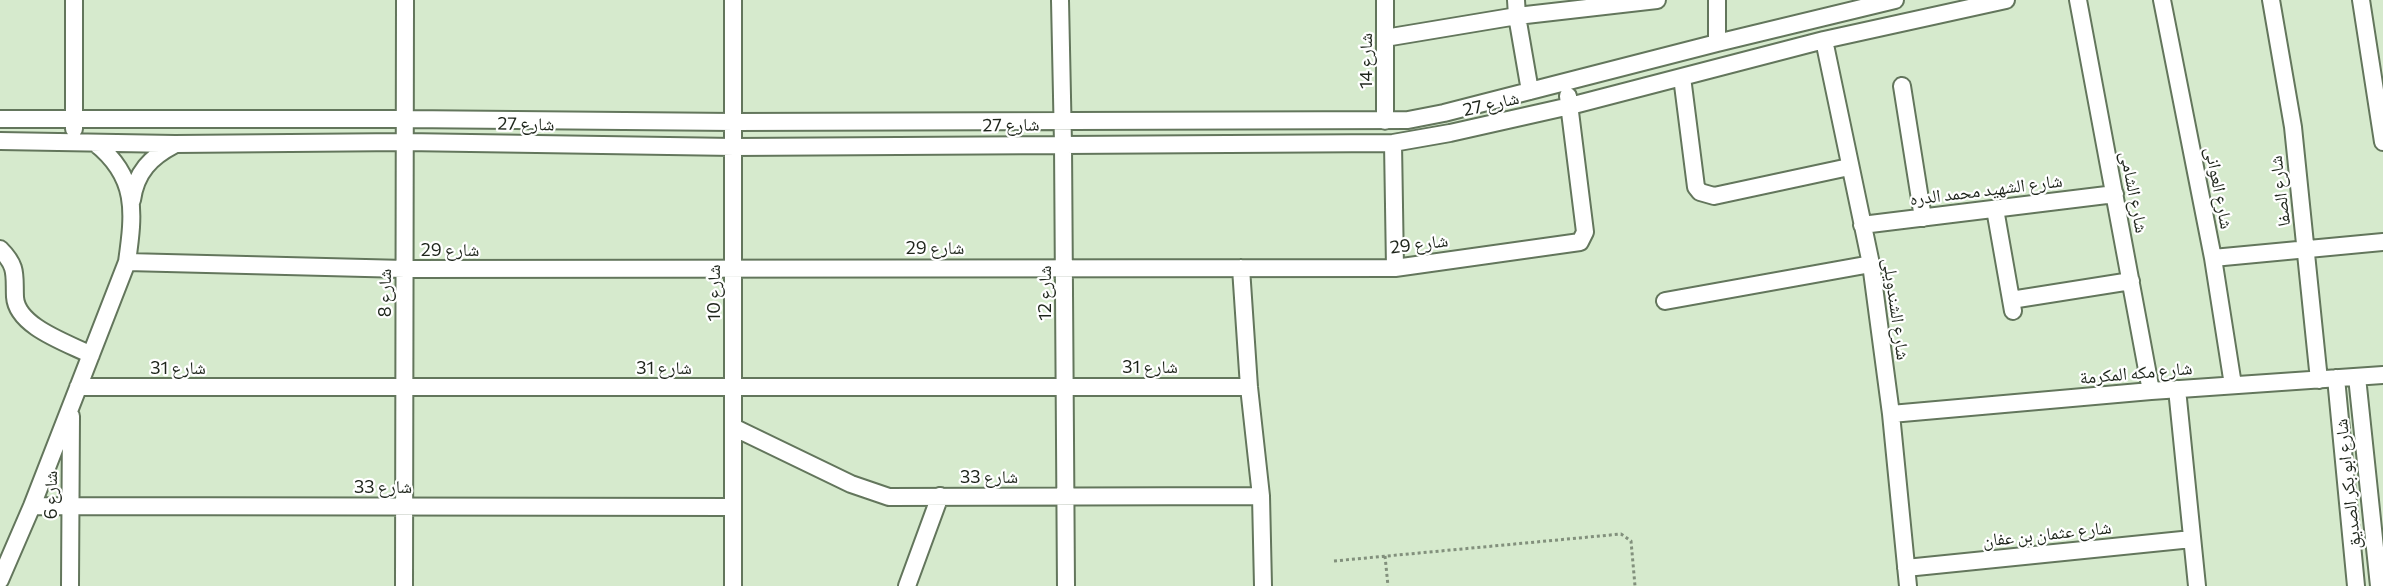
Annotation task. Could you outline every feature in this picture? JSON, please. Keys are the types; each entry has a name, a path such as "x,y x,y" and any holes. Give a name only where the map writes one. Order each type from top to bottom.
{"street":[{"path":"74,0 74,142"},
{"name":"شارع 8","path":"404,586 405,0"},
{"name":"شارع 10","path":"733,0 733,586"},
{"name":"شارع 12","path":"1060,0 1066,586"},
{"name":"شارع 14","path":"1385,0 1385,121"},
{"path":"1385,38 1516,8 1657,0"},
{"path":"1717,0 1717,43"},
{"name":"شارع 27","path":"0,119 734,122 1408,120 1444,114 1717,43 1842,6 1895,0"},
{"name":"شارع 27","path":"0,141 175,144 405,142 734,147 1393,143 1450,133 1570,106 1824,40 2006,0"},
{"name":"شارع الشامى","path":"2078,0 2151,391"},
{"name":"شارع العوانى","path":"2162,0 2213,258 2233,385"},
{"name":"شارع الصفا","path":"2271,0 2293,127 2319,380"},
{"path":"2361,0 2383,142"},
{"path":"1516,8 1530,91"},
{"name":"شارع الشندويلى","path":"1824,40 1871,264 1891,414 1908,586"},
{"path":"1682,77 1696,187 1700,192 1714,196 1849,167"},
{"name":"شارع 29","path":"127,262 405,269 1395,267 1580,242 1585,232 1567,82"},
{"path":"1902,87 1923,218"},
{"path":"0,580 32,506 127,262 131,234 129,188 121,170 110,155 95,143"},
{"path":"1393,143 1395,267"},
{"path":"131,206 134,186 143,168 157,154 175,144"},
{"name":"شارع الشهيد محمد الدره","path":"1862,225 2115,194"},
{"path":"1995,209 2012,305 2131,281"},
{"path":"2213,258 2383,243"},
{"path":"0,249 13,267 16,282 15,299 29,322 40,330 91,355"},
{"path":"1665,301 1871,264"},
{"path":"1241,268 1249,387 1261,496 1263,586"},
{"name":"شارع مكه المكرمة","path":"1891,414 2151,391 2383,375"},
{"name":"شارع ابو بكر الصديق","path":"2357,377 2379,586"},
{"name":"شارع ابو بكر الصديق","path":"2336,378 2356,586"},
{"name":"شارع 31","path":"78,387 1249,387"},
{"path":"2177,389 2197,586"},
{"name":"شارع 6","path":"70,586 71,405"},
{"name":"شارع 33","path":"734,427 864,490 889,497 1261,496"},
{"path":"907,586 940,496"},
{"name":"شارع 33","path":"32,506 733,507"},
{"path":"2349,511 2371,508"},
{"name":"شارع عثمان بن عفان","path":"1906,568 2192,539"}],"path":[{"path":"1334,561 1621,534 1631,541 1635,586"},
{"path":"1385,556 1388,586"}]}
